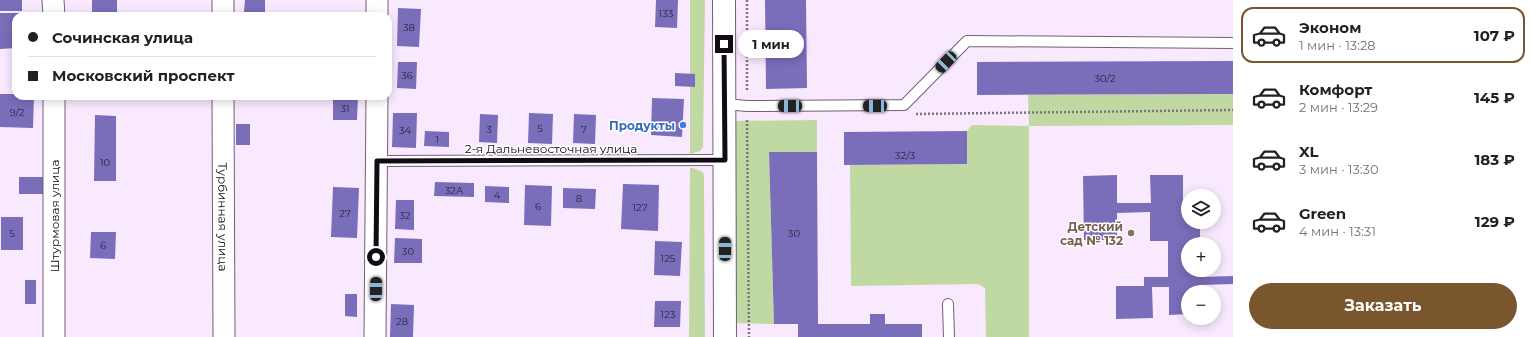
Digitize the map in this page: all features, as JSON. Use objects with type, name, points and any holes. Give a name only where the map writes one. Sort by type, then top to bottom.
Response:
[{"type":"street","points":[[54,0],[54,12]]},
{"type":"street","points":[[223,0],[223,12]]},
{"type":"street","points":[[377,0],[377,12]]},
{"type":"street","points":[[724,0],[725,337]]},
{"type":"street","name":"Штурмовая улица","points":[[54,100],[54,337]]},
{"type":"street","name":"Турбинная улица","points":[[224,100],[224,337]]},
{"type":"street","points":[[376,337],[377,100]]},
{"type":"lane","points":[[725,104],[747,106],[904,105],[967,41],[1233,43]]},
{"type":"lane","name":"2-я Дальневосточная улица","points":[[377,161],[725,160]]},
{"type":"lane","points":[[948,304],[949,337]]},
{"type":"path","points":[[747,0],[749,337]]},
{"type":"path","points":[[909,114],[1233,110]]},
{"type":"green space","points":[[690,0],[705,0],[703,147],[700,151],[690,154]]},
{"type":"green space","points":[[1233,94],[1233,125],[1029,126],[1028,95]]},
{"type":"green space","points":[[817,120],[817,152],[769,152],[774,324],[732,323],[731,121]]},
{"type":"green space","points":[[972,125],[1029,126],[1029,337],[986,337],[985,288],[978,284],[851,286],[850,165],[967,164],[967,131]]},
{"type":"green space","points":[[690,168],[703,172],[704,178],[705,337],[689,337]]},
{"type":"building","points":[[0,0],[22,0],[22,11],[0,11]]},
{"type":"building","points":[[92,0],[117,0],[117,12],[92,12]]},
{"type":"building","points":[[245,0],[265,0],[265,12],[244,12]]},
{"type":"building","points":[[656,0],[678,0],[677,28],[655,27]]},
{"type":"building","points":[[765,0],[806,0],[807,88],[766,89]]},
{"type":"building","points":[[398,8],[421,9],[419,47],[397,46]]},
{"type":"building","points":[[0,13],[12,13],[12,48],[0,49]]},
{"type":"building","points":[[1233,61],[1233,94],[977,95],[977,62]]},
{"type":"building","points":[[398,62],[417,62],[416,89],[397,88]]},
{"type":"building","points":[[675,73],[695,74],[695,87],[675,86]]},
{"type":"building","points":[[0,94],[12,94],[12,100],[34,100],[33,128],[0,127]]},
{"type":"building","points":[[652,98],[684,99],[682,137],[651,135]]},
{"type":"building","points":[[333,100],[358,100],[357,120],[333,120]]},
{"type":"building","points":[[393,113],[417,113],[416,148],[392,147]]},
{"type":"building","points":[[529,113],[553,114],[552,144],[528,143]]},
{"type":"building","points":[[480,114],[498,115],[497,143],[479,142]]},
{"type":"building","points":[[574,114],[596,115],[595,144],[573,143]]},
{"type":"building","points":[[95,115],[116,116],[116,181],[94,181]]},
{"type":"building","points":[[236,124],[250,124],[250,145],[236,145]]},
{"type":"building","points":[[425,131],[449,132],[449,147],[424,146]]},
{"type":"building","points":[[967,131],[967,164],[844,165],[844,132]]},
{"type":"building","points":[[769,152],[817,152],[818,324],[870,324],[870,314],[885,314],[885,324],[922,324],[922,337],[798,337],[798,324],[774,324]]},
{"type":"building","points":[[1117,175],[1117,203],[1151,203],[1150,175],[1183,175],[1183,189],[1181,189],[1181,229],[1200,229],[1200,237],[1181,237],[1181,277],[1233,276],[1233,284],[1181,285],[1181,314],[1169,315],[1169,287],[1152,287],[1153,318],[1116,319],[1116,286],[1144,286],[1144,277],[1168,277],[1168,241],[1150,241],[1150,212],[1117,213],[1117,240],[1084,240],[1083,176]]},
{"type":"building","points":[[19,177],[48,177],[48,194],[19,194]]},
{"type":"building","points":[[435,182],[474,183],[474,197],[434,196]]},
{"type":"building","points":[[623,184],[659,185],[658,231],[621,229]]},
{"type":"building","points":[[525,185],[552,186],[551,226],[524,225]]},
{"type":"building","points":[[485,186],[509,187],[509,203],[485,202]]},
{"type":"building","points":[[333,187],[359,188],[357,238],[331,237]]},
{"type":"building","points":[[563,188],[596,189],[595,209],[563,208]]},
{"type":"building","points":[[396,200],[414,200],[414,230],[395,229]]},
{"type":"building","points":[[1,217],[23,217],[23,250],[1,250]]},
{"type":"building","points":[[91,232],[116,232],[115,259],[90,258]]},
{"type":"building","points":[[395,238],[422,239],[422,263],[394,263]]},
{"type":"building","points":[[655,241],[682,242],[680,276],[654,275]]},
{"type":"building","points":[[25,280],[36,280],[36,304],[25,304]]},
{"type":"building","points":[[345,294],[357,294],[357,317],[345,316]]},
{"type":"building","points":[[655,301],[681,301],[680,327],[654,327]]},
{"type":"building","points":[[391,304],[414,305],[413,337],[390,337]]},
{"type":"place","name":"Продукты","points":[[683,125]]},
{"type":"place","name":"Детский сад № 132","points":[[1131,233]]},
{"type":"route","points":[[376,257],[377,161],[725,160],[724,44]]}]
